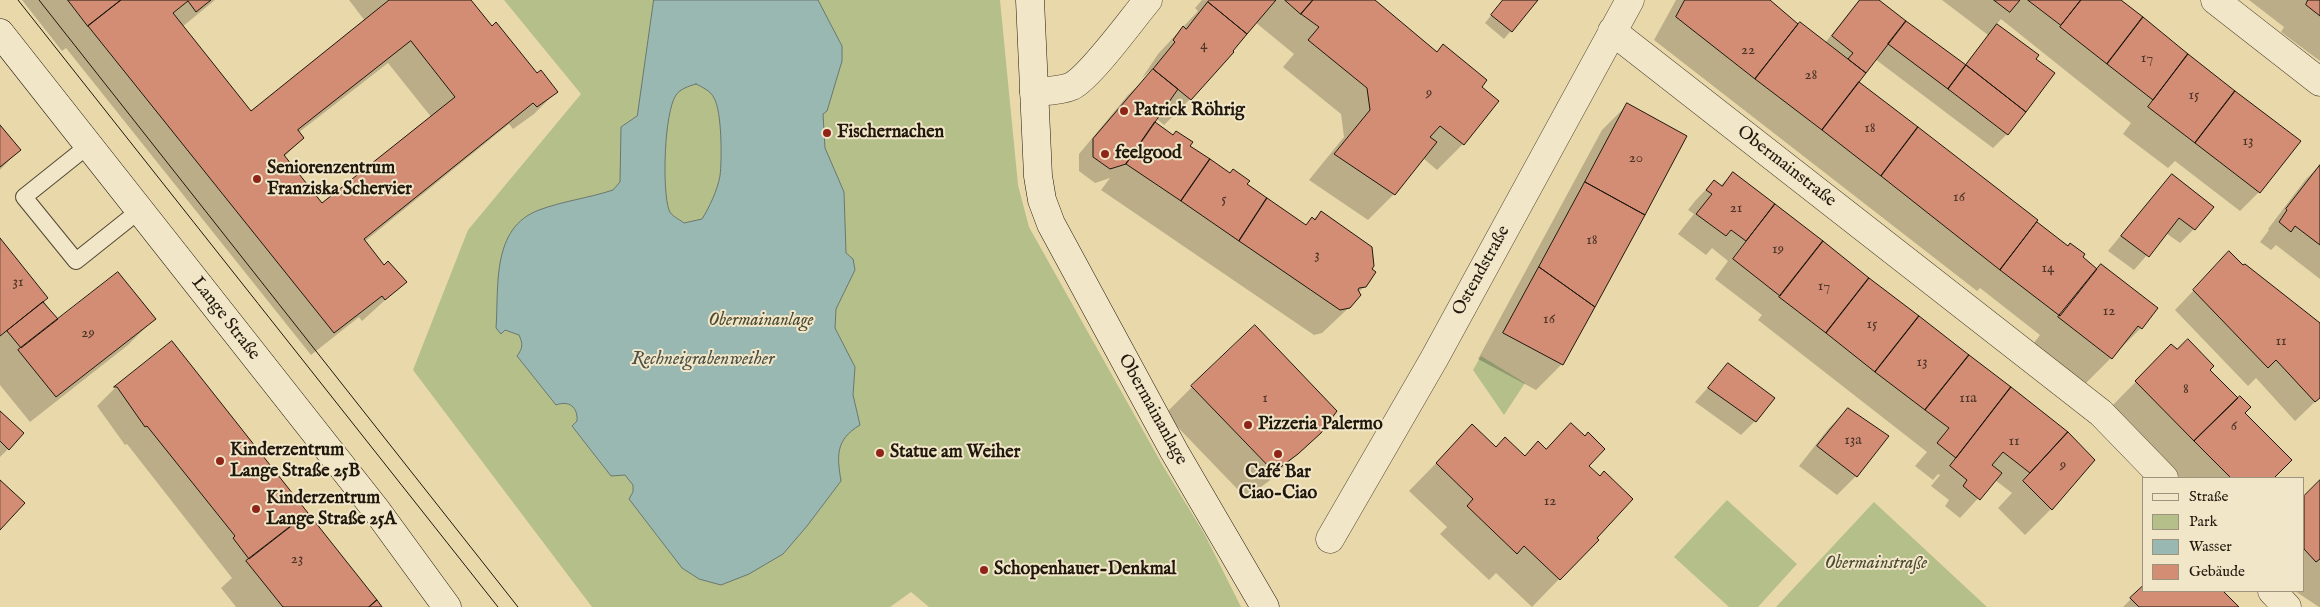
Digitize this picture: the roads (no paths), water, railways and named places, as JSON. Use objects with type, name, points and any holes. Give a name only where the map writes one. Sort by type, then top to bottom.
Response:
[{"type":"street","name":"Obermainanlage","points":[[1030,0],[1038,176],[1042,200],[1051,224],[1174,451],[1264,607]]},
{"type":"street","points":[[1034,92],[1060,89],[1075,84],[1087,73],[1148,0]]},
{"type":"street","name":"Ostendstraße","points":[[1330,539],[1434,359],[1630,0]]},
{"type":"street","points":[[2215,0],[2320,82]]},
{"type":"street","name":"Obermainstraße","points":[[1612,31],[2101,413],[2155,469]]},
{"type":"street","name":"Lange Straße","points":[[0,33],[377,511],[447,607]]},
{"type":"street","points":[[2273,592],[2287,607]]},
{"type":"lane","points":[[89,145],[24,197],[76,262],[140,210]]},
{"type":"water","name":"Rechneigrabenweiher","points":[[654,0],[818,0],[842,46],[842,61],[827,111],[823,114],[825,148],[844,192],[846,253],[853,259],[855,270],[836,309],[835,328],[855,367],[853,395],[860,425],[842,443],[839,456],[841,481],[783,554],[749,574],[721,585],[699,579],[682,568],[629,499],[633,492],[633,485],[625,475],[611,476],[572,426],[577,421],[574,408],[565,403],[556,405],[517,356],[522,346],[519,335],[505,330],[501,334],[496,328],[498,277],[505,244],[512,230],[523,219],[539,210],[613,190],[620,182],[621,127],[637,116]],"holes":[[[696,84],[711,93],[717,104],[721,136],[720,176],[713,198],[702,219],[684,223],[673,216],[669,210],[665,186],[665,152],[669,118],[676,95],[680,91]]]},
{"type":"tram line","points":[[18,0],[498,607]]},
{"type":"tram line","points":[[39,0],[518,607]]},
{"type":"place","name":"Patrick Röhrig","points":[[1124,111]]},
{"type":"place","name":"Fischernachen","points":[[827,133]]},
{"type":"place","name":"feelgood","points":[[1105,154]]},
{"type":"place","name":"Seniorenzentrum Franziska Schervier","points":[[257,179]]},
{"type":"place","name":"Pizzeria Palermo","points":[[1248,425]]},
{"type":"place","name":"Statue am Weiher","points":[[880,453]]},
{"type":"place","name":"Café Bar Ciao-Ciao","points":[[1278,454]]},
{"type":"place","name":"Kinderzentrum Lange Straße 25B","points":[[220,461]]},
{"type":"place","name":"Kinderzentrum Lange Straße 25A","points":[[256,509]]},
{"type":"place","name":"Schopenhauer-Denkmal","points":[[984,570]]}]
